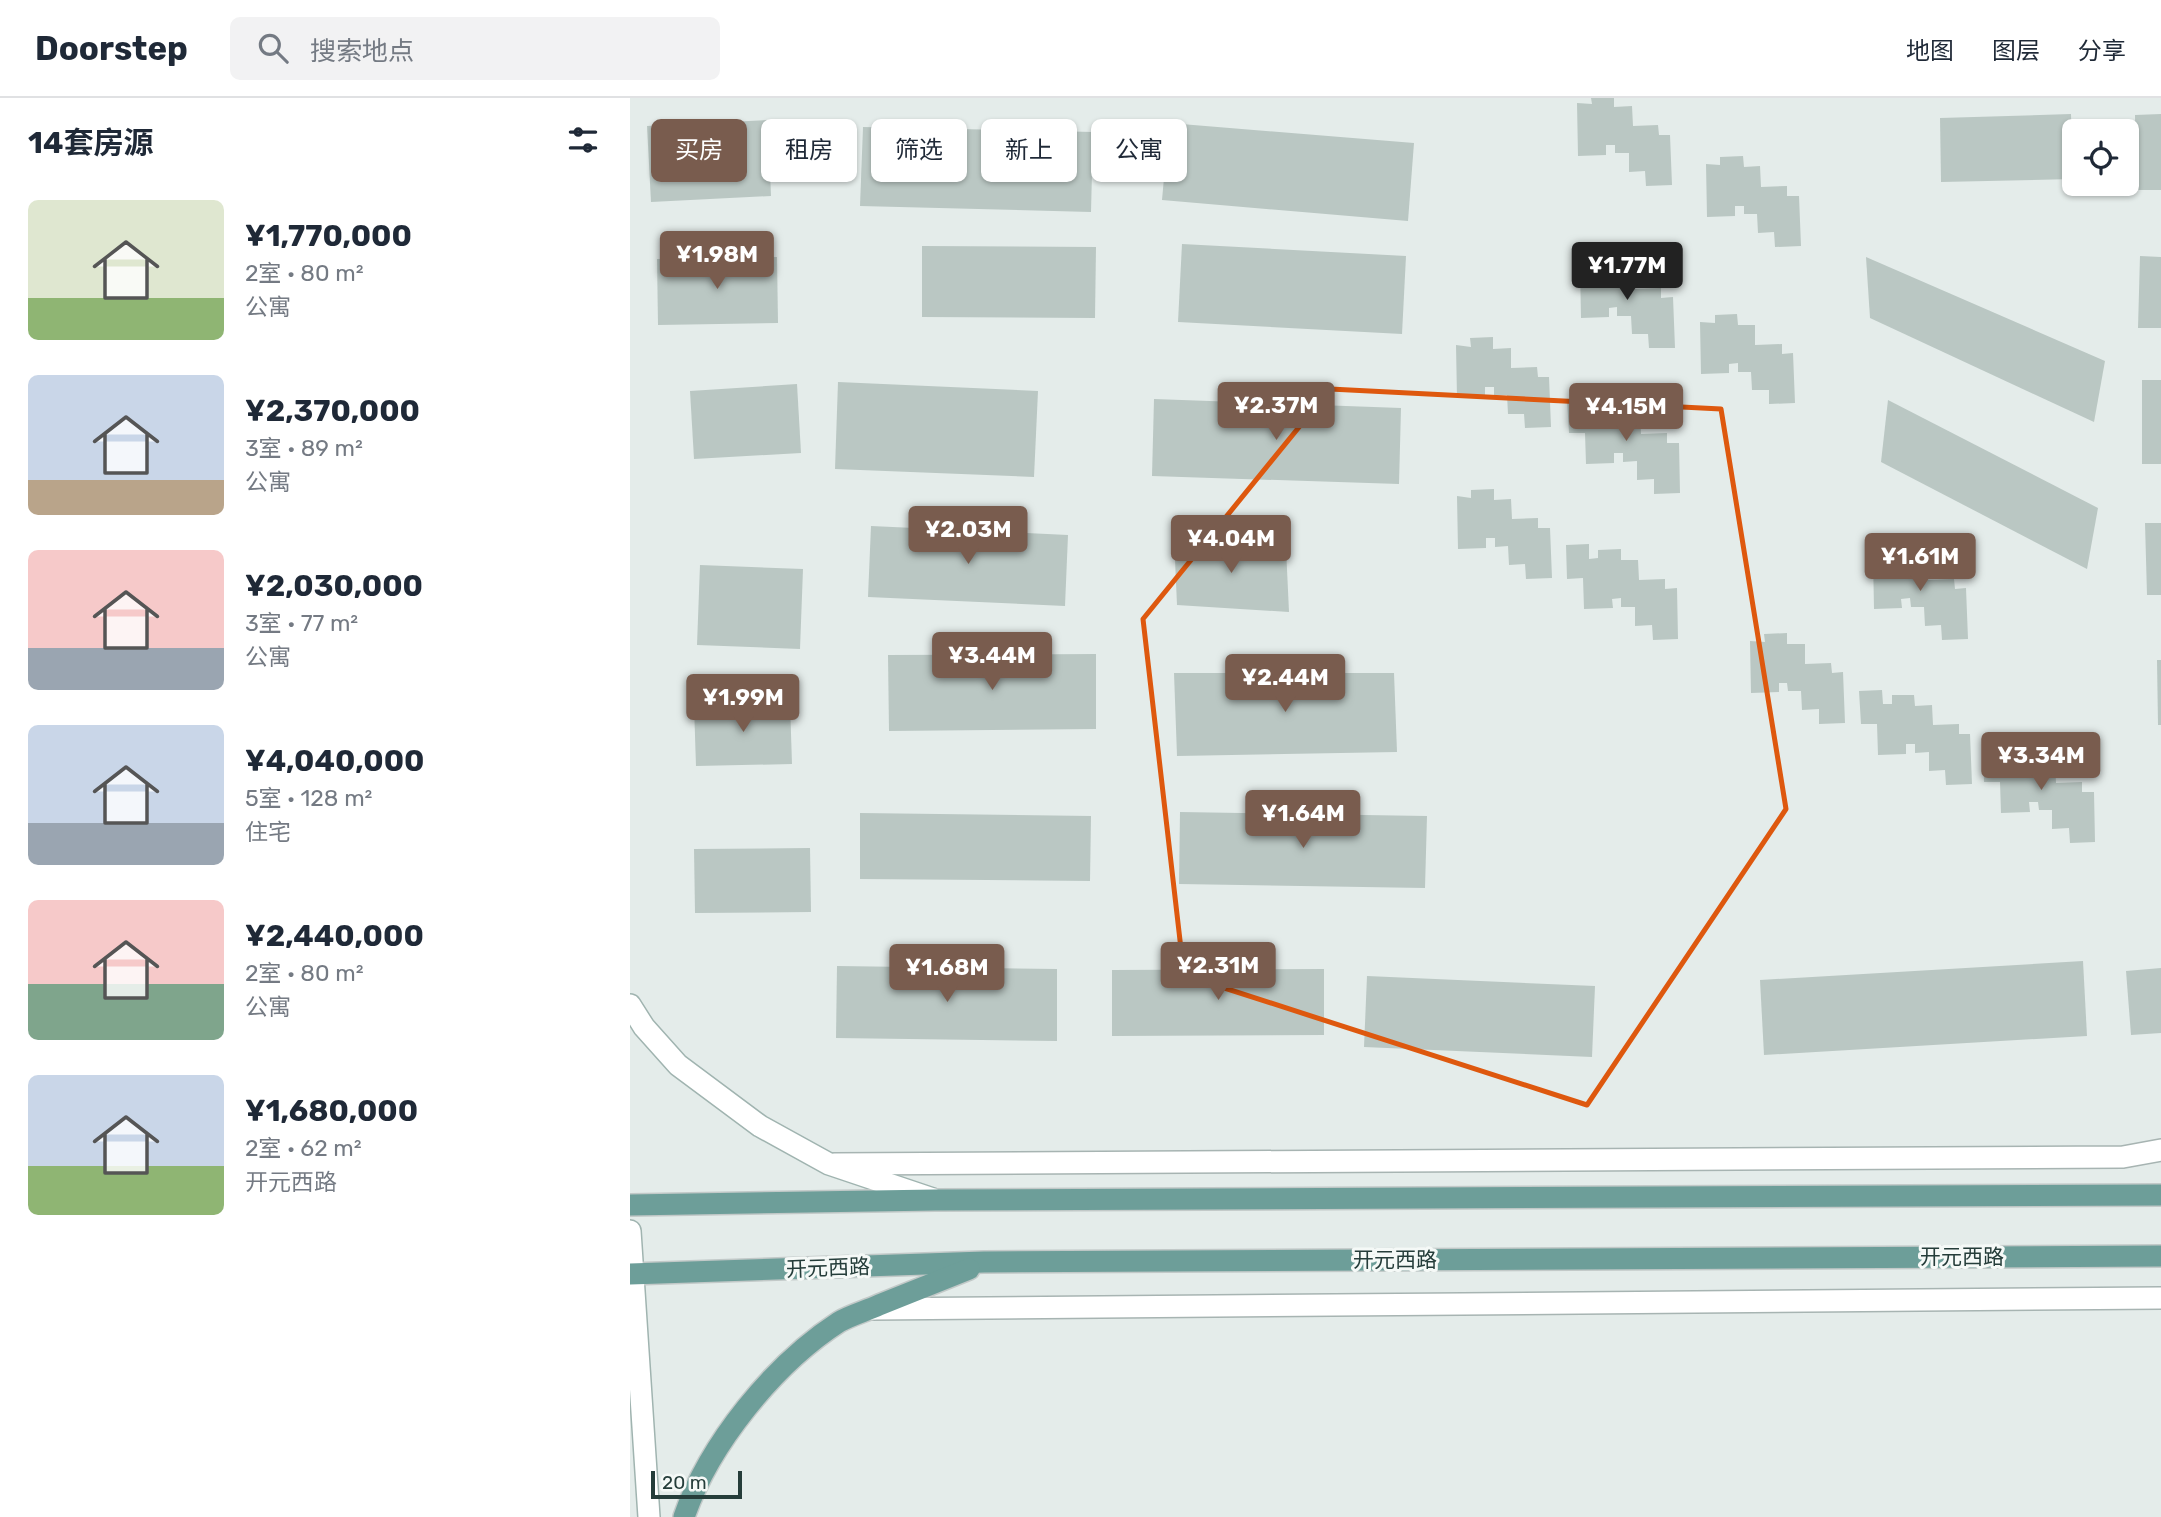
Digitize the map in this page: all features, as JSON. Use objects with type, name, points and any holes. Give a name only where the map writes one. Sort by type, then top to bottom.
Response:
[{"type":"main road","points":[[630,1205],[934,1200],[2161,1195]]},
{"type":"main road","name":"开元西路","points":[[631,1274],[984,1262],[2161,1256]]},
{"type":"main road","points":[[684,1517],[690,1497],[733,1424],[799,1354],[841,1321],[984,1262]]},
{"type":"street","points":[[630,1005],[644,1027],[678,1065],[760,1126],[829,1164],[934,1200]]},
{"type":"street","points":[[829,1164],[2110,1157],[2161,1150]]},
{"type":"street","points":[[630,1231],[649,1517]]},
{"type":"street","points":[[871,1309],[2161,1298]]},
{"type":"highlighted area","points":[[1330,389],[1721,409],[1786,809],[1587,1105],[1184,975],[1143,619]]},
{"type":"building","points":[[1591,98],[1614,98],[1614,107],[1632,106],[1633,126],[1658,125],[1659,135],[1670,135],[1672,185],[1646,186],[1645,171],[1629,172],[1629,153],[1615,153],[1615,145],[1606,145],[1606,155],[1578,156],[1577,103],[1592,104]]},
{"type":"building","points":[[2071,114],[2071,119],[2062,119],[2062,179],[1941,182],[1940,118]]},
{"type":"building","points":[[2161,114],[2161,190],[2139,190],[2139,119],[2135,119],[2135,115]]},
{"type":"building","points":[[761,120],[761,182],[770,182],[771,196],[651,202],[647,126],[651,126],[651,182],[747,182],[747,121]]},
{"type":"building","points":[[1187,124],[1414,143],[1408,221],[1162,200],[1164,182],[1187,182]]},
{"type":"building","points":[[863,127],[871,127],[871,182],[967,182],[967,129],[981,130],[981,182],[1077,182],[1077,132],[1091,132],[1091,212],[860,206]]},
{"type":"building","points":[[1743,156],[1744,167],[1760,166],[1761,187],[1787,186],[1787,196],[1799,196],[1801,246],[1775,247],[1774,232],[1758,233],[1757,214],[1744,214],[1744,206],[1735,206],[1735,216],[1707,217],[1706,164],[1720,165],[1720,157]]},
{"type":"building","points":[[1182,244],[1406,256],[1402,334],[1178,322]]},
{"type":"building","points":[[922,246],[1096,247],[1095,318],[922,317]]},
{"type":"building","points":[[2140,256],[2161,257],[2161,328],[2138,328]]},
{"type":"building","points":[[777,257],[778,323],[658,325],[657,259]]},
{"type":"building","points":[[1866,257],[2105,361],[2094,422],[1870,318]]},
{"type":"building","points":[[1617,258],[1617,269],[1634,269],[1635,289],[1661,288],[1661,298],[1673,297],[1675,348],[1649,348],[1648,334],[1632,334],[1631,316],[1617,316],[1617,307],[1609,308],[1609,317],[1581,318],[1580,266],[1594,267],[1594,259]]},
{"type":"building","points":[[1737,314],[1738,325],[1755,325],[1755,345],[1782,344],[1782,354],[1793,353],[1795,403],[1769,404],[1769,390],[1752,390],[1751,372],[1738,372],[1738,363],[1729,364],[1729,373],[1701,374],[1700,322],[1715,323],[1715,315]]},
{"type":"building","points":[[1493,337],[1493,349],[1511,348],[1511,368],[1537,367],[1538,377],[1549,377],[1551,427],[1525,428],[1524,414],[1508,414],[1507,395],[1494,396],[1494,387],[1485,387],[1485,397],[1457,398],[1456,345],[1471,347],[1470,338]]},
{"type":"building","points":[[2142,380],[2161,380],[2161,464],[2142,464]]},
{"type":"building","points":[[838,382],[1038,391],[1034,477],[835,469]]},
{"type":"building","points":[[797,384],[801,453],[694,459],[690,391]]},
{"type":"building","points":[[1590,398],[1591,413],[1600,413],[1600,404],[1622,403],[1623,415],[1640,414],[1641,434],[1667,433],[1667,443],[1679,443],[1680,493],[1654,494],[1654,479],[1637,480],[1637,461],[1623,462],[1623,453],[1614,453],[1614,463],[1586,464],[1585,433],[1569,433],[1567,399]]},
{"type":"building","points":[[1154,399],[1401,408],[1399,484],[1152,476]]},
{"type":"building","points":[[1888,400],[2098,508],[2087,569],[1881,462]]},
{"type":"building","points":[[1494,489],[1494,500],[1511,499],[1512,519],[1538,518],[1538,528],[1550,528],[1552,578],[1526,579],[1525,564],[1509,565],[1508,546],[1495,547],[1495,538],[1486,538],[1486,548],[1458,549],[1457,496],[1471,498],[1471,490]]},
{"type":"building","points":[[2145,523],[2161,523],[2161,595],[2147,595]]},
{"type":"building","points":[[871,526],[1068,535],[1065,606],[868,597]]},
{"type":"building","points":[[1174,537],[1286,548],[1289,612],[1177,605]]},
{"type":"building","points":[[1589,544],[1589,559],[1598,558],[1598,550],[1621,549],[1621,560],[1638,560],[1639,580],[1665,579],[1665,589],[1677,588],[1678,639],[1653,640],[1652,625],[1635,626],[1635,607],[1621,607],[1621,598],[1612,599],[1613,608],[1584,609],[1583,578],[1567,579],[1566,545]]},
{"type":"building","points":[[1910,549],[1910,560],[1928,560],[1928,580],[1954,579],[1955,589],[1966,588],[1968,639],[1942,640],[1941,625],[1925,626],[1924,607],[1911,607],[1910,598],[1901,599],[1902,608],[1874,609],[1873,557],[1888,558],[1887,550]]},
{"type":"building","points":[[700,565],[803,569],[800,649],[697,645]]},
{"type":"building","points":[[1787,633],[1787,644],[1805,644],[1805,664],[1831,663],[1832,673],[1843,672],[1845,723],[1819,724],[1819,709],[1802,710],[1801,691],[1788,691],[1787,683],[1779,683],[1779,692],[1751,693],[1750,641],[1765,642],[1764,634]]},
{"type":"building","points":[[1096,654],[1096,729],[889,731],[888,655]]},
{"type":"building","points":[[2157,660],[2161,660],[2161,725],[2158,725]]},
{"type":"building","points":[[1174,673],[1394,673],[1397,752],[1177,756]]},
{"type":"building","points":[[1882,690],[1883,704],[1892,704],[1892,695],[1914,695],[1915,706],[1932,705],[1933,725],[1959,724],[1959,734],[1970,734],[1972,784],[1946,785],[1945,770],[1929,771],[1929,752],[1915,753],[1915,744],[1906,744],[1906,754],[1878,755],[1877,724],[1861,724],[1859,691]]},
{"type":"building","points":[[790,703],[792,764],[696,766],[694,705]]},
{"type":"building","points":[[2006,748],[2006,762],[2015,761],[2015,753],[2038,752],[2038,764],[2055,763],[2056,783],[2082,782],[2082,792],[2094,792],[2095,842],[2070,843],[2069,828],[2052,829],[2052,810],[2039,810],[2038,802],[2029,802],[2030,812],[2001,813],[2000,782],[1984,782],[1983,749]]},
{"type":"building","points":[[1180,812],[1427,816],[1425,888],[1179,884]]},
{"type":"building","points":[[860,813],[1091,816],[1090,881],[860,879]]},
{"type":"building","points":[[810,848],[811,912],[695,913],[694,849]]},
{"type":"building","points":[[2083,961],[2087,1036],[1764,1055],[1760,980]]},
{"type":"building","points":[[837,966],[1057,969],[1057,1041],[836,1038]]},
{"type":"building","points":[[2161,968],[2161,1033],[2131,1035],[2126,971]]},
{"type":"building","points":[[1324,969],[1324,1035],[1112,1036],[1112,970]]},
{"type":"building","points":[[1367,976],[1595,986],[1592,1057],[1364,1047]]}]
